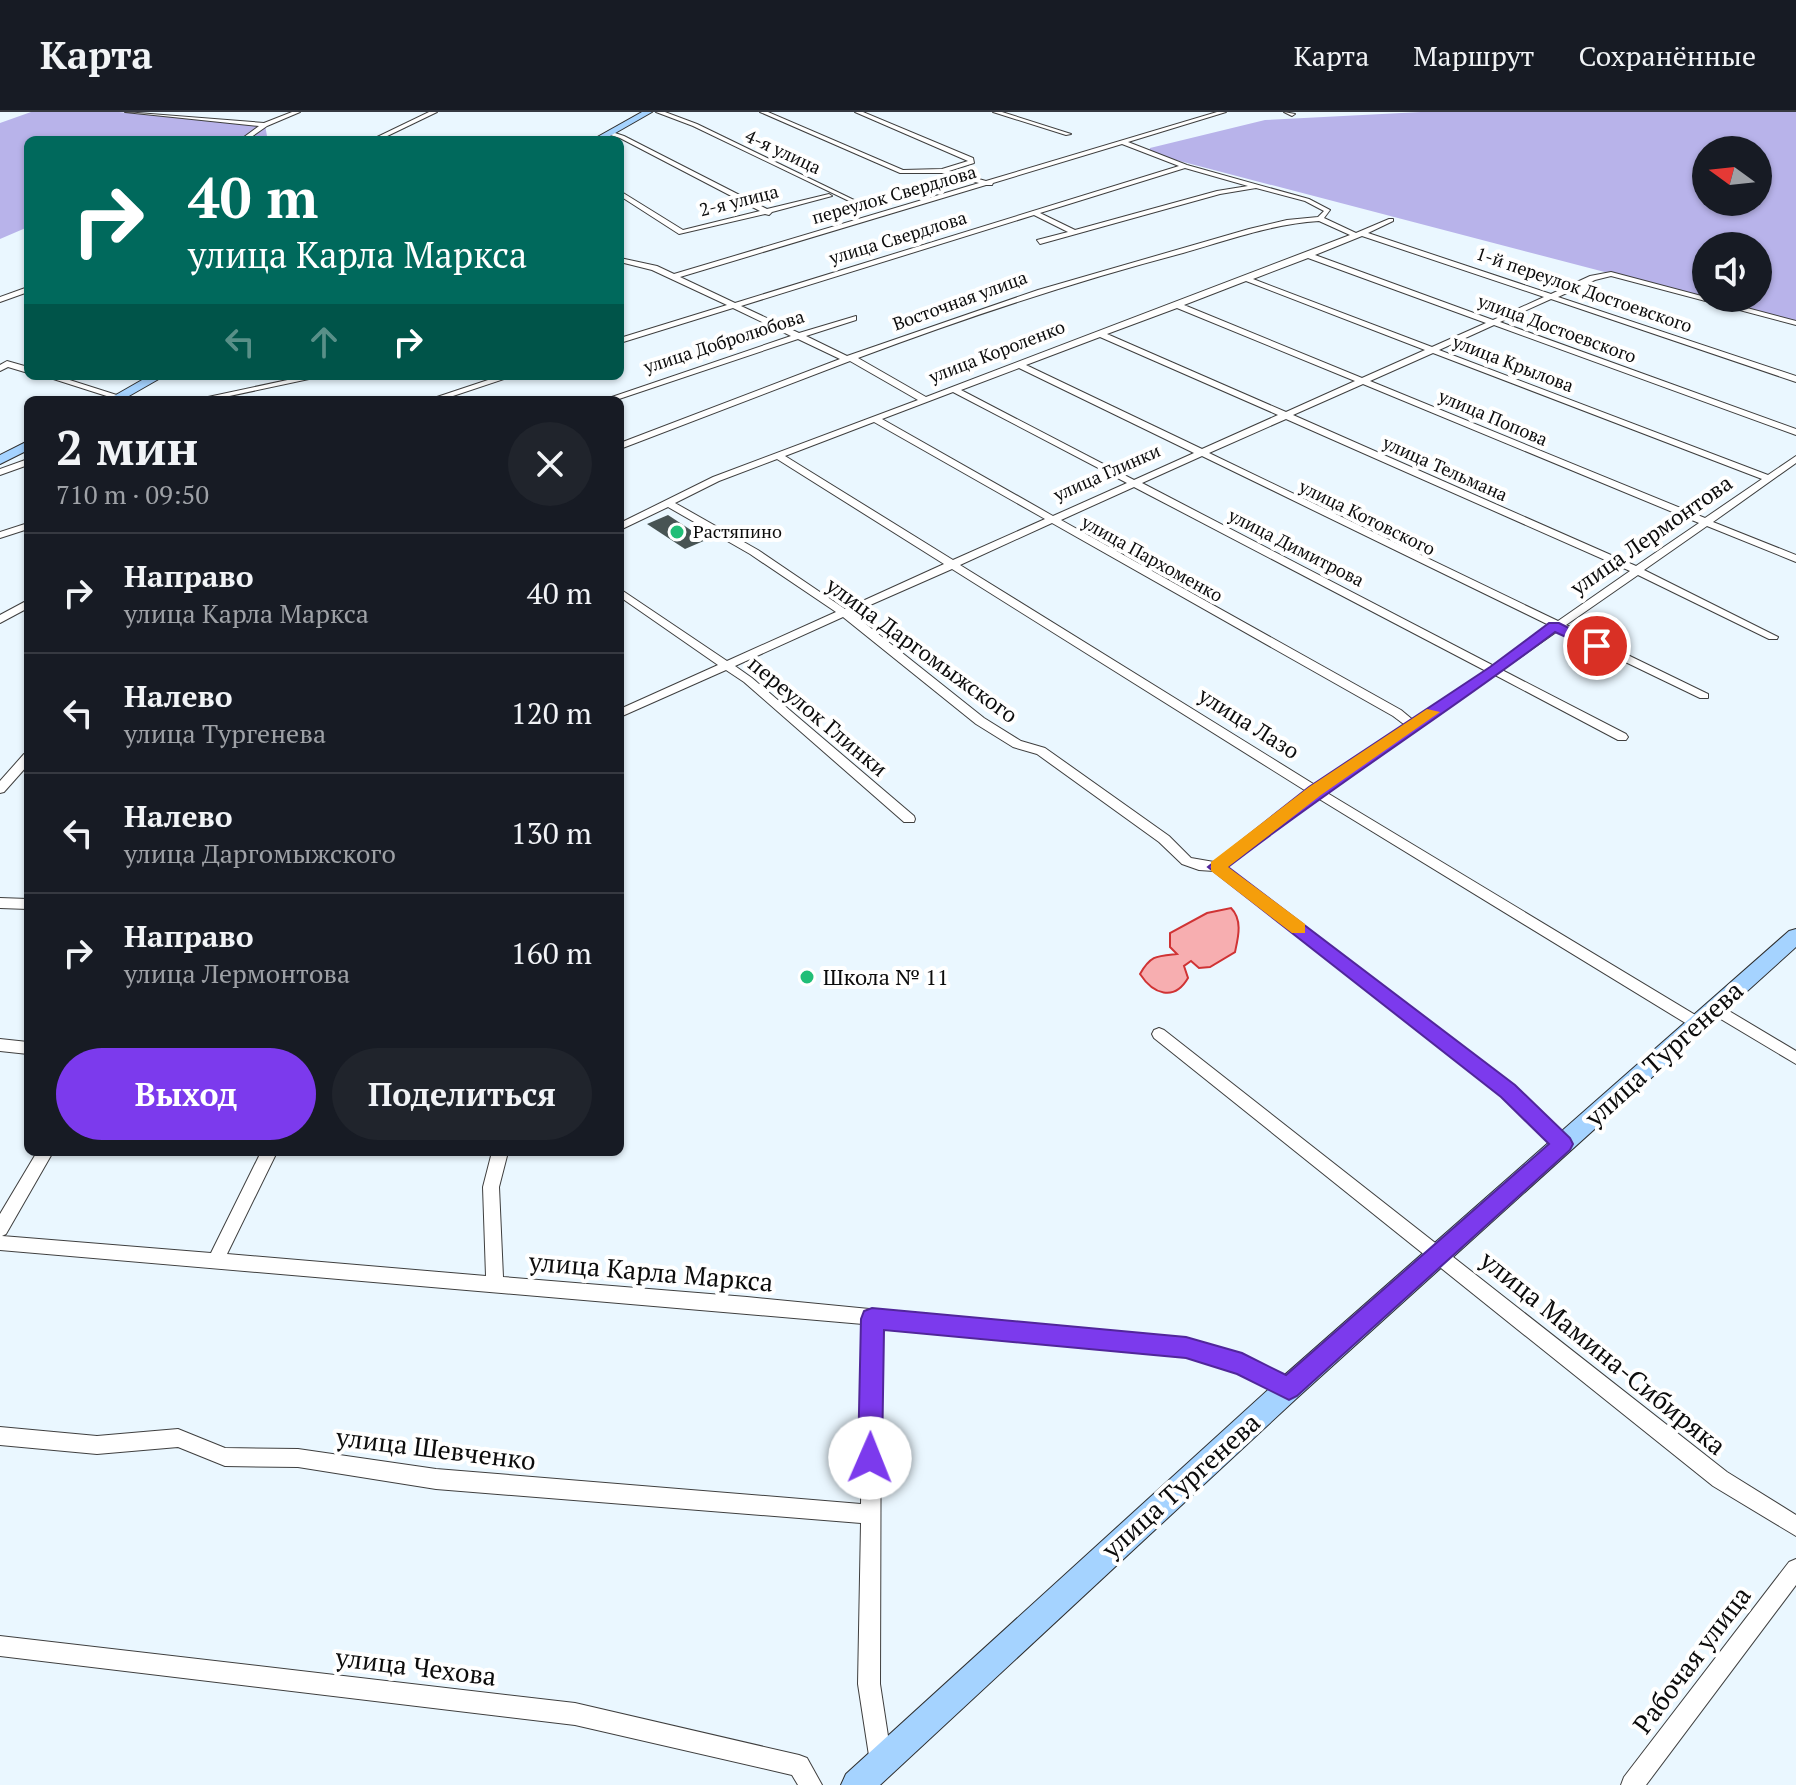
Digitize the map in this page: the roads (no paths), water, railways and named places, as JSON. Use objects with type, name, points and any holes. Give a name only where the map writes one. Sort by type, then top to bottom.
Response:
[{"type":"street","points":[[128,112],[265,125]]},
{"type":"street","points":[[209,119],[228,112]]},
{"type":"street","points":[[249,136],[265,125],[297,112]]},
{"type":"street","points":[[383,136],[434,112]]},
{"type":"street","points":[[603,136],[648,112]]},
{"type":"street","name":"4-я улица","points":[[659,112],[695,125],[851,200]]},
{"type":"street","points":[[763,112],[902,172],[942,171],[990,184]]},
{"type":"street","points":[[858,112],[972,160],[942,171]]},
{"type":"street","points":[[996,112],[1068,134]]},
{"type":"street","name":"переулок Свердлова","points":[[673,277],[1223,112]]},
{"type":"street","points":[[609,133],[619,136]]},
{"type":"street","points":[[624,138],[776,217]]},
{"type":"street","name":"1-й переулок Достоевского","points":[[1123,143],[1185,166],[1327,209],[1327,214],[1320,219]]},
{"type":"street","name":"улица Свердлова","points":[[624,340],[1185,166]]},
{"type":"street","points":[[1040,242],[1219,192],[1257,186]]},
{"type":"street","name":"2-я улица","points":[[624,196],[682,232],[829,196]]},
{"type":"street","points":[[1035,213],[1073,232]]},
{"type":"street","name":"1-й переулок Достоевского","points":[[1320,219],[1796,379]]},
{"type":"street","name":"Восточная улица","points":[[624,444],[849,358],[1105,271],[1240,235],[1320,219]]},
{"type":"street","name":"улица Короленко","points":[[624,525],[671,505],[716,479],[1247,279],[1391,220]]},
{"type":"street","name":"улица Достоевского","points":[[1307,255],[1796,432]]},
{"type":"street","points":[[624,261],[654,268],[732,307],[849,358],[927,401]]},
{"type":"street","name":"улица Глинки","points":[[624,711],[1493,323],[1548,295],[1611,274],[1796,323]]},
{"type":"street","name":"улица Крылова","points":[[1247,279],[1768,478]]},
{"type":"street","points":[[0,300],[24,291]]},
{"type":"street","name":"улица Попова","points":[[1177,305],[1796,559]]},
{"type":"street","name":"улица Добролюбова","points":[[619,396],[853,318]]},
{"type":"street","name":"улица Тельмана","points":[[1101,334],[1636,570],[1773,637]]},
{"type":"street","name":"улица Котовского","points":[[1018,364],[1198,454],[1704,696]]},
{"type":"street","points":[[4,366],[24,369]]},
{"type":"street","points":[[60,380],[110,396]]},
{"type":"street","points":[[120,396],[150,380]]},
{"type":"street","points":[[218,396],[299,380]]},
{"type":"street","points":[[445,396],[496,380]]},
{"type":"street","name":"улица Димитрова","points":[[955,390],[1622,737]]},
{"type":"street","name":"улица Пархоменко","points":[[876,420],[1397,713],[1412,725]]},
{"type":"street","points":[[0,460],[24,447]]},
{"type":"street","name":"улица Лазо","points":[[780,457],[1315,791],[1706,1016],[1796,1058]]},
{"type":"street","name":"улица Лермонтова","points":[[1217,867],[1315,791],[1495,670],[1796,459]]},
{"type":"street","points":[[0,472],[24,463]]},
{"type":"street","name":"улица Даргомыжского","points":[[671,505],[754,552],[841,614],[860,624],[980,721],[1017,744],[1041,751],[1053,759],[1164,839],[1179,857],[1195,867],[1217,867],[1508,1091],[1562,1144]]},
{"type":"street","points":[[0,535],[24,527]]},
{"type":"street","name":"переулок Глинки","points":[[624,595],[728,666],[909,819]]},
{"type":"street","points":[[0,620],[24,605]]},
{"type":"street","points":[[0,789],[24,762]]},
{"type":"street","points":[[0,903],[24,904]]},
{"type":"street","name":"улица Тургенева","points":[[857,1785],[1289,1388],[1796,936]]},
{"type":"street","name":"улица Мамина-Сибиряка","points":[[1159,1034],[1720,1479],[1796,1526]]},
{"type":"street","points":[[0,1045],[24,1048]]},
{"type":"street","points":[[0,1229],[43,1156]]},
{"type":"street","points":[[215,1262],[267,1156]]},
{"type":"street","points":[[495,1286],[491,1187],[499,1156]]},
{"type":"street","name":"улица Карла Маркса","points":[[0,1243],[1186,1348],[1242,1364],[1289,1388]]},
{"type":"street","points":[[872,1319],[869,1684],[881,1762]]},
{"type":"street","name":"улица Шевченко","points":[[0,1436],[97,1445],[178,1438],[225,1457],[298,1458],[436,1479],[869,1514]]},
{"type":"street","name":"Рабочая улица","points":[[1632,1785],[1796,1569]]},
{"type":"street","name":"улица Чехова","points":[[0,1646],[575,1714],[799,1766],[811,1785]]},
{"type":"place","name":"Растяпино","points":[[677,532]]},
{"type":"place","name":"Школа № 11","points":[[807,977]]}]
